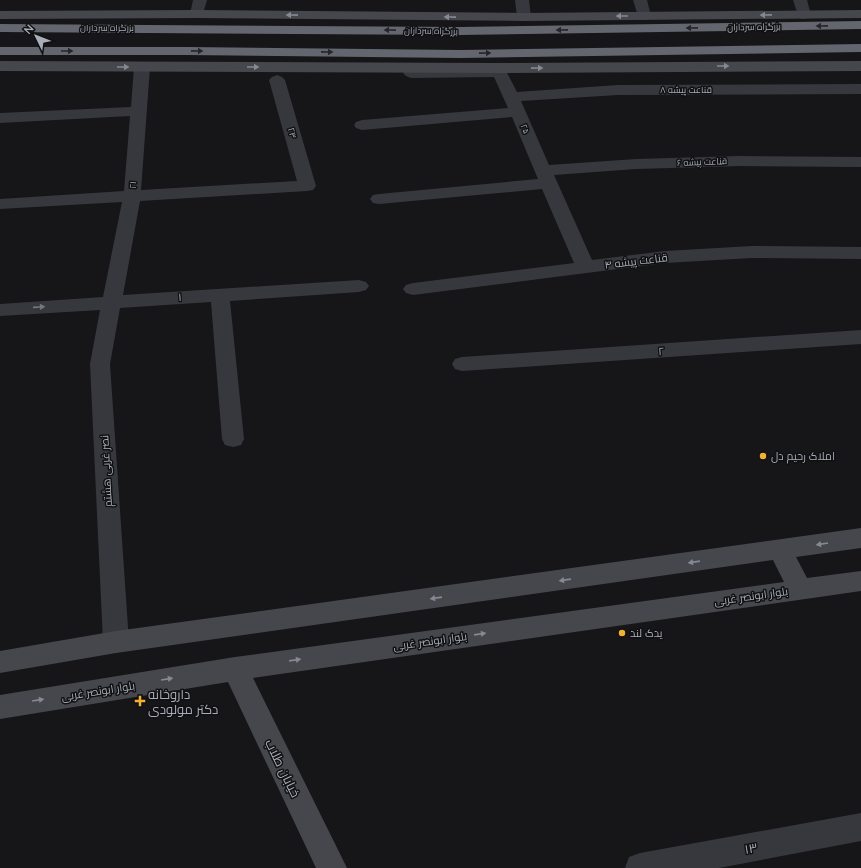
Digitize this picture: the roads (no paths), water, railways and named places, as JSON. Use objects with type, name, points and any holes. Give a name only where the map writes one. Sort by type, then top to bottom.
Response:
[{"type":"highway","points":[[132,14],[155,29],[195,14]]},
{"type":"highway","name":"بزرگراه سرداران","points":[[0,28],[460,31],[861,25]]},
{"type":"highway","points":[[460,31],[460,54]]},
{"type":"highway","points":[[0,52],[187,51],[460,54],[644,50],[861,48]]},
{"type":"highway","points":[[644,50],[650,66]]},
{"type":"main road","points":[[0,15],[195,14],[524,17],[861,14]]},
{"type":"main road","points":[[0,66],[497,68],[861,66]]},
{"type":"main road","points":[[0,662],[116,642],[861,538]]},
{"type":"main road","points":[[780,550],[800,589]]},
{"type":"main road","name":"بلوار ابونصر غربی","points":[[0,707],[234,669],[861,581]]},
{"type":"main road","name":"خیابان طلاب","points":[[234,669],[332,868]]},
{"type":"street","points":[[195,14],[200,0]]},
{"type":"street","points":[[522,0],[524,17]]},
{"type":"street","points":[[640,0],[644,16]]},
{"type":"street","points":[[800,0],[804,15]]},
{"type":"street","name":"۲۱","points":[[113,302],[132,196],[142,67]]},
{"type":"street","name":"۲۵","points":[[411,74],[500,72],[585,267]]},
{"type":"street","name":"۲۳","points":[[132,196],[307,186],[277,80]]},
{"type":"street","name":"قناعت پیشه ۸","points":[[362,125],[618,90],[861,89]]},
{"type":"street","points":[[0,118],[139,111]]},
{"type":"street","name":"قناعت پیشه ۶","points":[[379,199],[636,164],[740,161],[861,162]]},
{"type":"street","points":[[0,204],[132,196]]},
{"type":"street","name":"قناعت پیشه ۴","points":[[413,289],[665,257],[752,252],[861,254]]},
{"type":"street","name":"۱","points":[[0,310],[359,286]]},
{"type":"street","points":[[220,295],[233,439]]},
{"type":"street","name":"نصر غربی هشتم","points":[[113,302],[100,364],[116,642]]},
{"type":"street","name":"۲","points":[[462,364],[861,337]]},
{"type":"street","name":"۱۳","points":[[640,868],[861,827]]},
{"type":"place","name":"املاک رحیم دل","points":[[763,456]]},
{"type":"place","name":"یدک لند","points":[[622,633]]},
{"type":"place","name":"داروخانه دکتر مولودی","points":[[140,701]]}]
